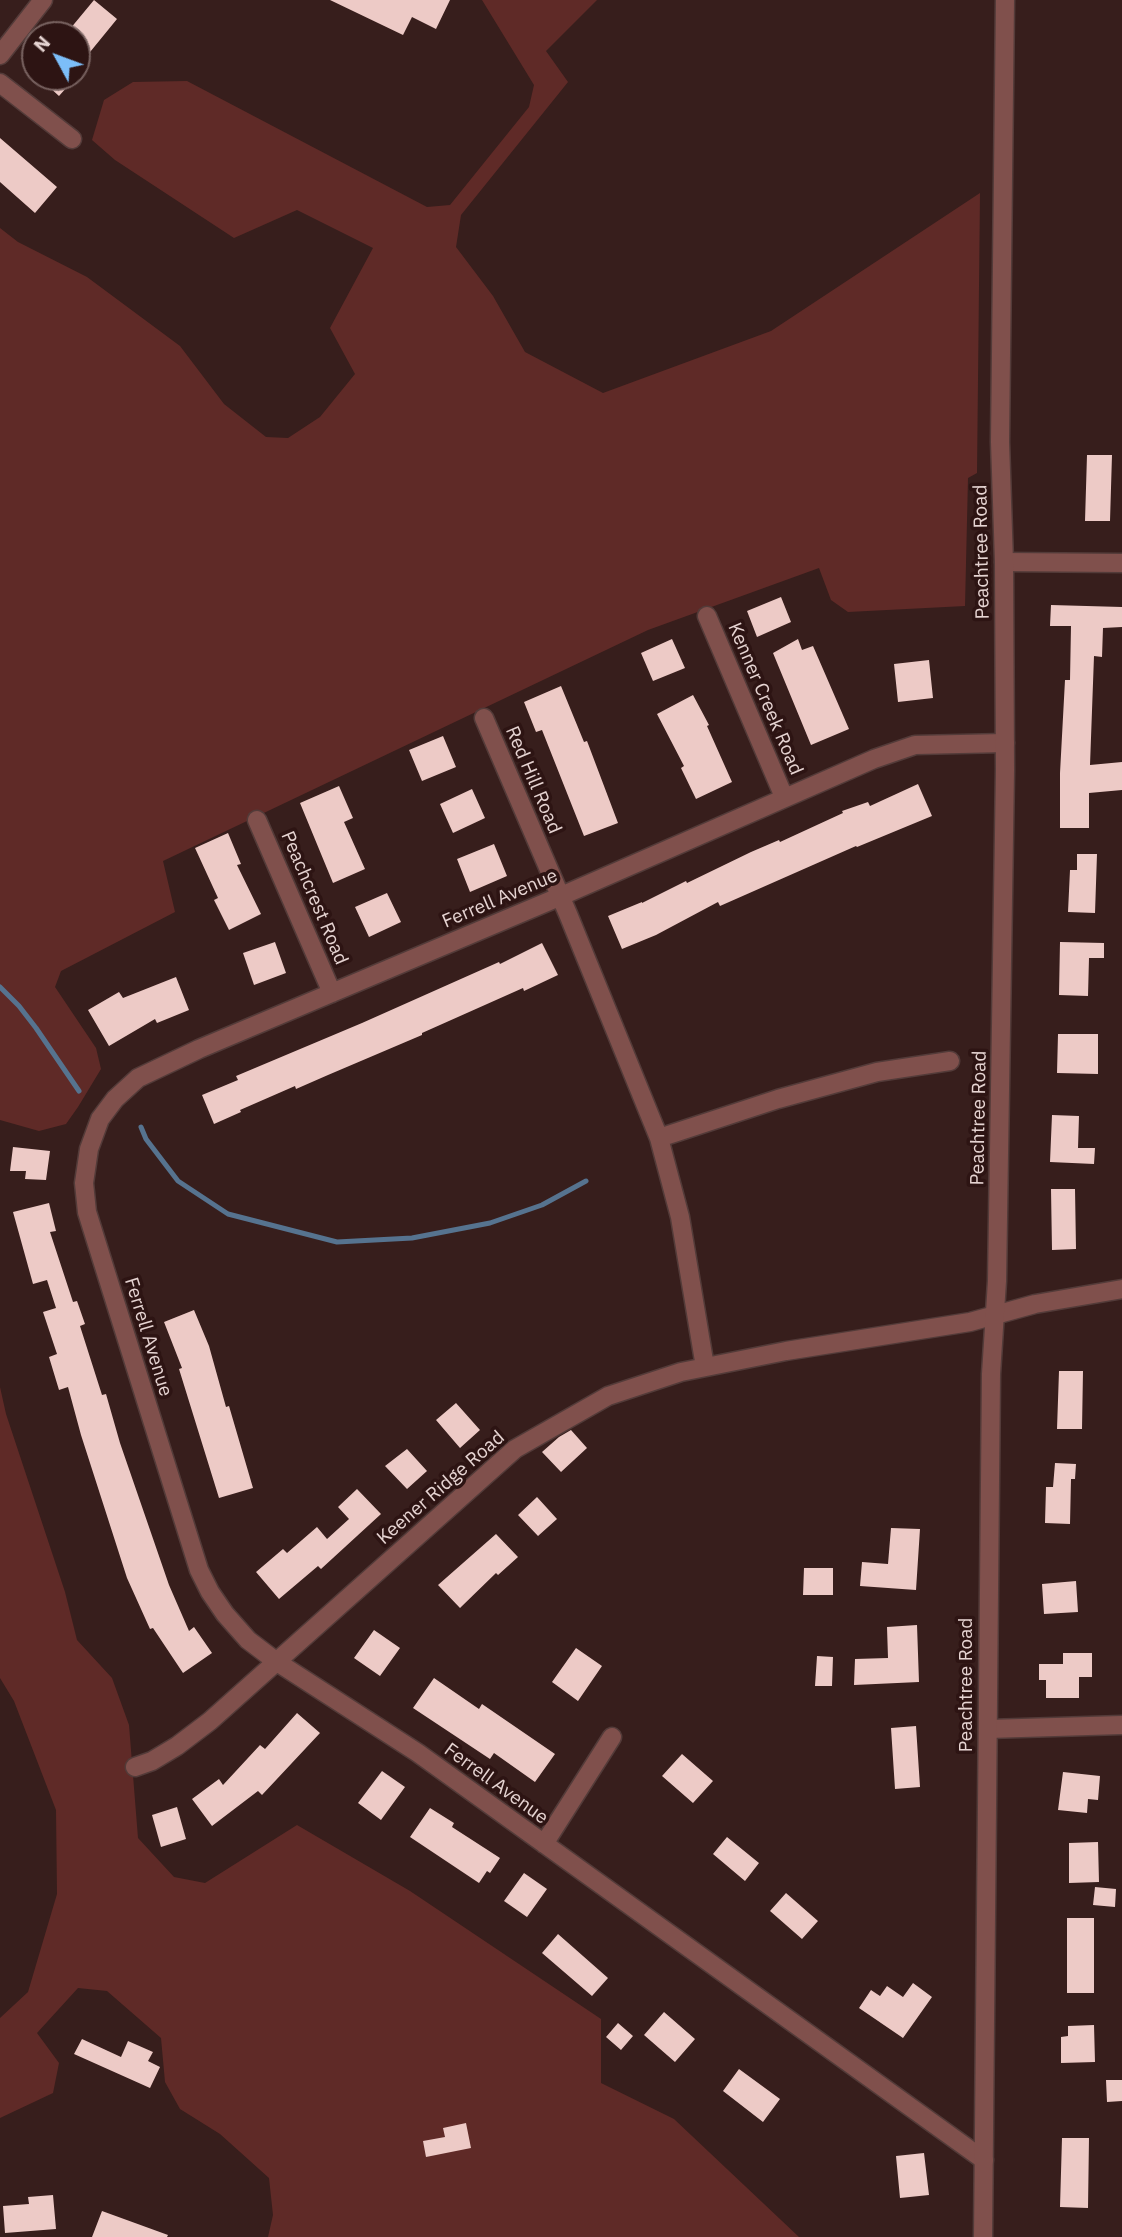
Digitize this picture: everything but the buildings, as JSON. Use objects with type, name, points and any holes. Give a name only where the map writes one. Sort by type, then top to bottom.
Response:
[{"type":"street","points":[[0,55],[43,0]]},
{"type":"street","name":"Peachtree Road","points":[[983,2237],[991,1374],[996,1316],[1004,743],[1004,562],[1000,403],[1005,0]]},
{"type":"street","points":[[0,83],[72,139]]},
{"type":"street","points":[[1004,562],[1122,563]]},
{"type":"street","name":"Kenner Creek Road","points":[[707,616],[784,797]]},
{"type":"street","name":"Red Hill Road","points":[[484,718],[659,1138],[680,1217],[705,1367]]},
{"type":"street","name":"Ferrell Avenue","points":[[984,2160],[418,1753],[277,1662],[248,1640],[225,1614],[199,1570],[87,1212],[84,1183],[89,1149],[100,1119],[115,1099],[138,1078],[199,1049],[559,897],[874,759],[915,745],[1004,743]]},
{"type":"street","name":"Peachcrest Road","points":[[257,820],[332,993]]},
{"type":"street","points":[[659,1138],[778,1099],[877,1072],[950,1061]]},
{"type":"street","name":"Keener Ridge Road","points":[[135,1767],[177,1746],[211,1721],[515,1449],[608,1396],[705,1367],[996,1316],[1035,1304],[1122,1289]]},
{"type":"street","points":[[988,1730],[1122,1725]]},
{"type":"street","points":[[544,1844],[612,1737]]},
{"type":"shaded area","points":[[482,0],[597,0],[546,51],[568,82],[461,215],[456,247],[493,296],[525,352],[603,393],[771,331],[980,193],[977,473],[968,478],[965,606],[848,612],[831,600],[819,568],[648,630],[163,861],[175,912],[61,971],[55,987],[96,1048],[101,1069],[78,1107],[66,1124],[39,1131],[0,1120],[0,228],[18,242],[87,277],[180,346],[224,404],[266,437],[288,438],[320,417],[355,374],[330,328],[373,248],[297,210],[234,238],[115,160],[92,140],[104,100],[133,82],[187,81],[427,207],[450,205],[529,107],[534,85]]},
{"type":"shaded area","points":[[0,1387],[6,1414],[65,1592],[77,1640],[112,1678],[129,1725],[138,1838],[174,1877],[205,1883],[297,1825],[410,1891],[601,2019],[601,2083],[674,2119],[799,2237],[268,2237],[273,2215],[269,2178],[220,2134],[180,2109],[165,2082],[161,2038],[107,1991],[78,1988],[37,2033],[59,2063],[53,2093],[0,2118],[0,2018],[28,1992],[57,1894],[56,1810],[14,1701],[0,1678]]},
{"type":"waterway","points":[[0,987],[36,1028],[79,1091]]},
{"type":"waterway","points":[[141,1127],[146,1139],[178,1181],[228,1214],[337,1242],[412,1238],[490,1223],[542,1205],[586,1181]]}]
